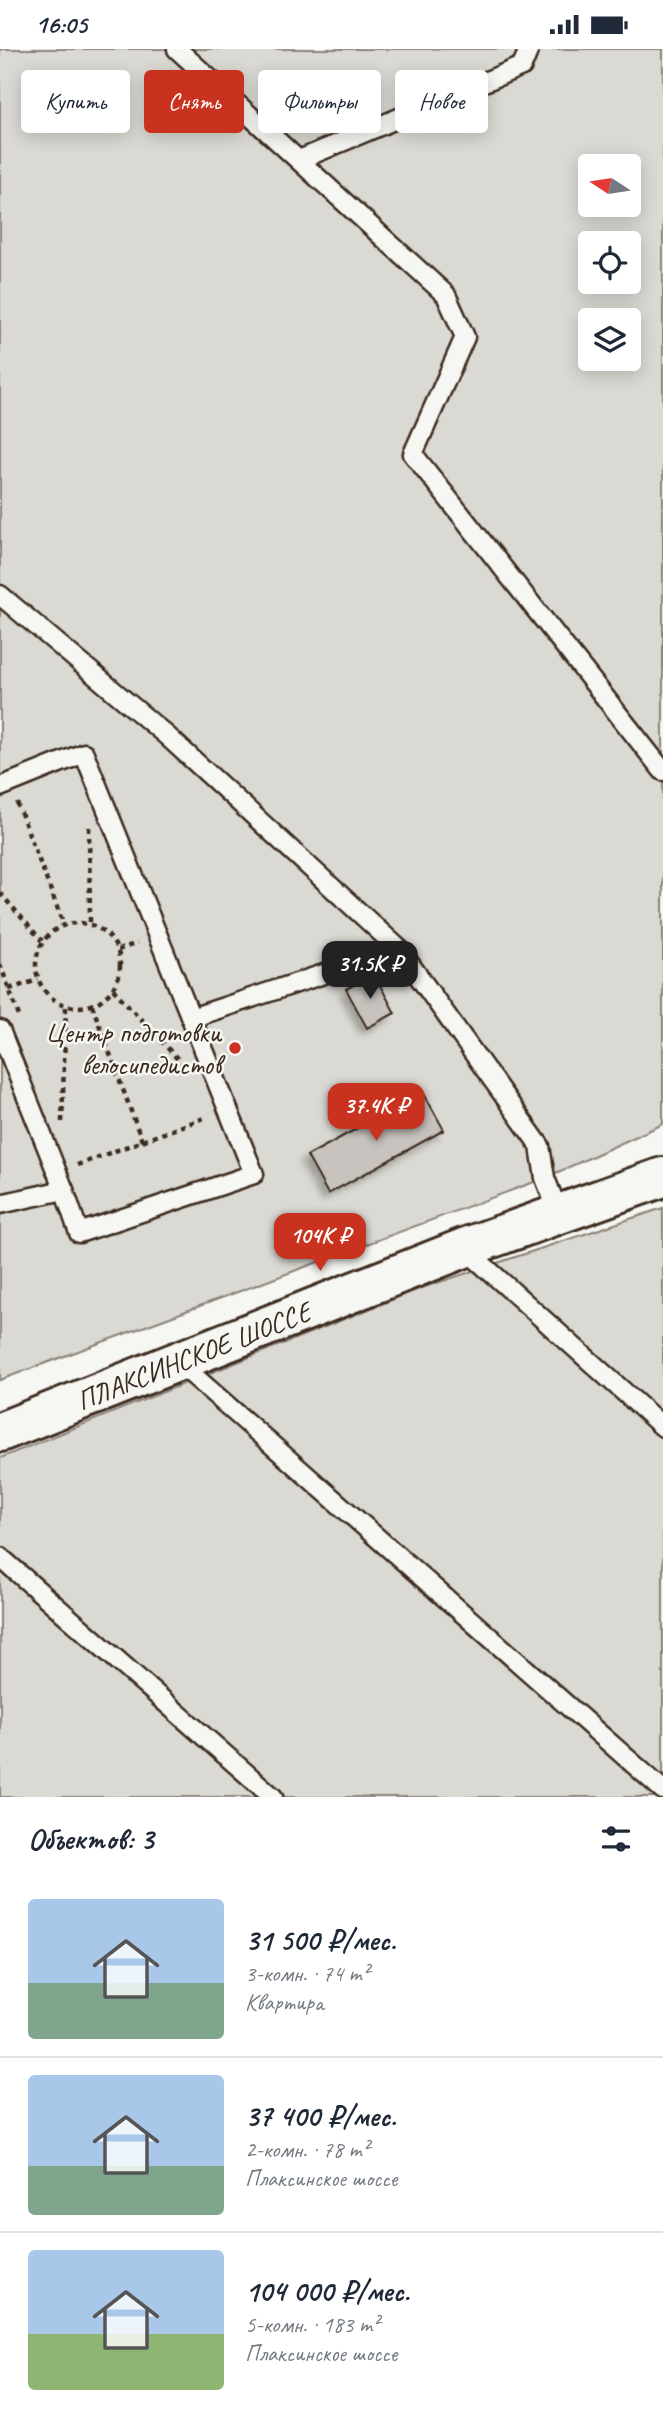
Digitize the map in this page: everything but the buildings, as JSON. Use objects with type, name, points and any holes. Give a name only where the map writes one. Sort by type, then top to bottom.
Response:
[{"type":"main road","name":"ПЛАКСИНСКОЕ ШОССЕ","points":[[0,1432],[464,1248],[663,1177]]},
{"type":"lane","points":[[177,49],[446,295],[465,337],[413,454],[663,771]]},
{"type":"lane","points":[[299,160],[522,66],[529,49]]},
{"type":"lane","points":[[0,595],[167,736],[399,949],[540,1146],[545,1178],[559,1214]]},
{"type":"lane","points":[[0,1030],[79,1233],[254,1174],[84,753],[4,794]]},
{"type":"lane","points":[[191,1018],[399,949]]},
{"type":"lane","points":[[0,1204],[64,1190]]},
{"type":"lane","points":[[464,1248],[663,1427]]},
{"type":"lane","points":[[177,1361],[663,1790]]},
{"type":"lane","points":[[0,1557],[273,1797]]},
{"type":"path","points":[[4,794],[16,799],[64,925]]},
{"type":"path","points":[[89,817],[90,924]]},
{"type":"path","points":[[0,893],[43,941]]},
{"type":"path","points":[[76,922],[90,924],[112,939],[121,964],[119,977],[104,999],[79,1008],[66,1006],[44,991],[35,966],[37,953],[52,931],[76,922]]},
{"type":"path","points":[[0,964],[23,1028]]},
{"type":"path","points":[[9,989],[38,979]]},
{"type":"path","points":[[113,989],[187,1070]]},
{"type":"path","points":[[92,1005],[142,1141]]},
{"type":"path","points":[[57,1117],[61,1130],[66,1006]]},
{"type":"path","points":[[71,1154],[75,1166],[210,1116]]},
{"type":"shaded area","points":[[0,49],[663,49],[663,1124],[545,1178],[0,1380]]},
{"type":"shaded area","points":[[663,1208],[663,1797],[0,1797],[0,1458],[419,1289]]},
{"type":"place","name":"Центр подготовки велосипедистов","points":[[235,1048]]}]
